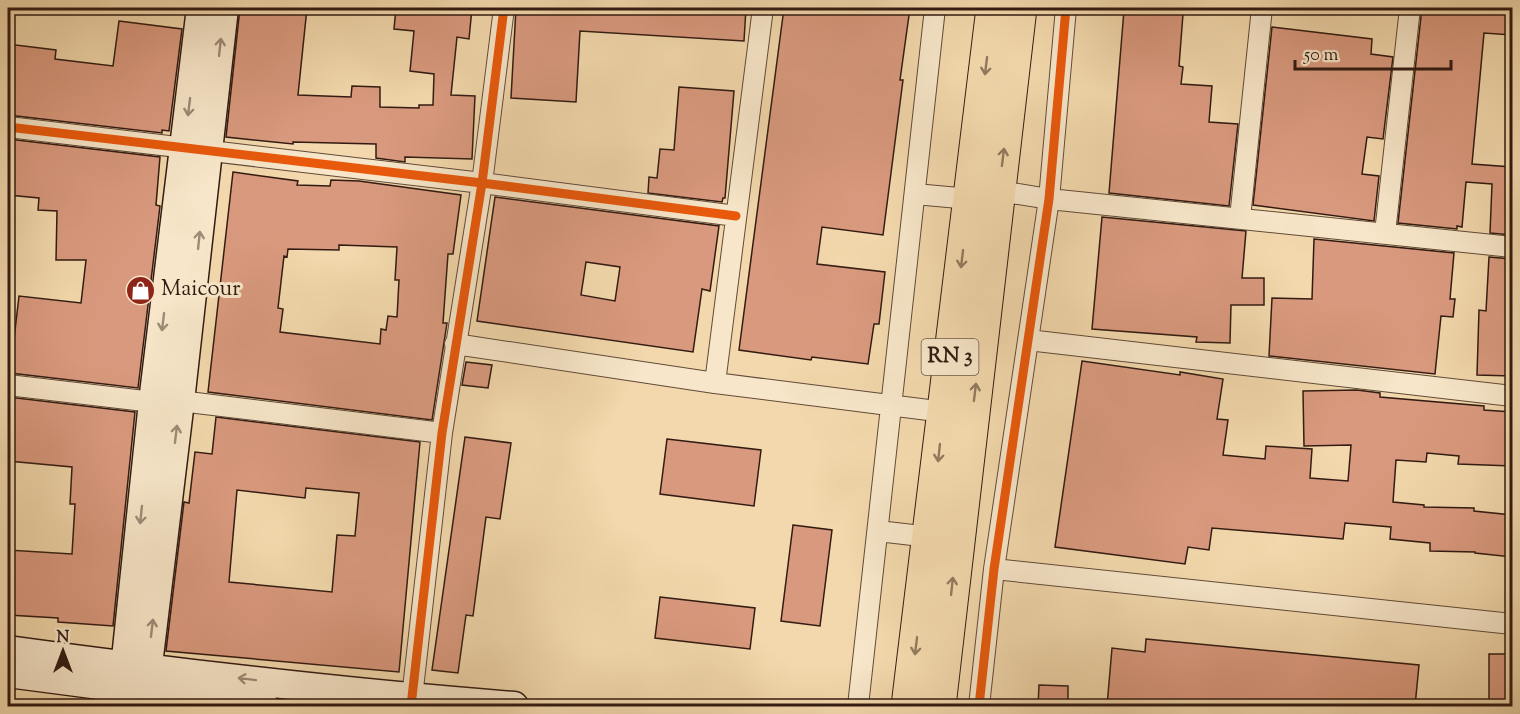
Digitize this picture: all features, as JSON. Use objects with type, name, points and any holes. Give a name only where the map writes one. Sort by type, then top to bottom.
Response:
[{"type":"highway","name":"RN 3","points":[[939,706],[984,195],[993,8]]},
{"type":"highway","name":"RN 3","points":[[908,706],[944,412],[1020,8]]},
{"type":"street","points":[[134,687],[180,401],[197,150],[201,8]]},
{"type":"street","points":[[134,687],[153,402],[224,8]]},
{"type":"street","points":[[412,702],[442,433],[482,183],[504,8]]},
{"type":"street","points":[[715,383],[763,8]]},
{"type":"street","points":[[858,706],[935,8]]},
{"type":"street","points":[[979,706],[994,569],[1049,199],[1066,8]]},
{"type":"street","points":[[1240,218],[1262,8]]},
{"type":"street","points":[[1385,233],[1410,8]]},
{"type":"street","points":[[8,128],[482,183],[736,216]]},
{"type":"street","points":[[915,194],[1049,199],[1512,247]]},
{"type":"street","points":[[1028,340],[1512,396]]},
{"type":"street","points":[[455,344],[715,383],[944,412]]},
{"type":"street","points":[[8,385],[153,402],[180,401],[442,433]]},
{"type":"street","points":[[878,531],[930,537]]},
{"type":"street","points":[[994,569],[1512,624]]},
{"type":"street","points":[[8,650],[134,687],[514,706]]},
{"type":"street","points":[[8,673],[341,706]]},
{"type":"building","points":[[240,8],[307,8],[298,95],[351,97],[352,86],[380,87],[380,107],[419,108],[419,105],[433,105],[434,74],[410,71],[414,31],[394,29],[396,8],[472,8],[469,39],[457,37],[451,95],[475,96],[472,159],[405,157],[405,162],[376,158],[376,144],[293,142],[293,144],[226,137]]},
{"type":"building","points":[[516,8],[746,8],[744,41],[580,31],[576,102],[511,98]]},
{"type":"building","points":[[784,8],[910,8],[883,235],[822,227],[817,264],[885,272],[879,324],[874,324],[868,364],[812,357],[811,360],[739,350]]},
{"type":"building","points":[[1422,8],[1512,8],[1512,35],[1484,33],[1472,164],[1512,167],[1512,235],[1490,233],[1492,184],[1466,182],[1462,227],[1457,226],[1457,229],[1398,223]]},
{"type":"building","points":[[1124,10],[1183,14],[1179,66],[1183,67],[1181,84],[1212,86],[1209,122],[1238,124],[1229,206],[1109,193]]},
{"type":"building","points":[[119,21],[182,29],[169,131],[162,130],[162,133],[8,115],[8,44],[56,50],[55,59],[113,66]]},
{"type":"building","points":[[1272,27],[1372,39],[1371,54],[1393,57],[1383,139],[1367,137],[1362,174],[1379,176],[1374,221],[1253,205]]},
{"type":"building","points":[[679,87],[734,91],[725,198],[722,202],[648,193],[649,177],[657,178],[660,149],[674,150]]},
{"type":"building","points":[[8,139],[160,157],[156,205],[160,206],[138,388],[10,373],[19,296],[81,303],[86,260],[56,260],[57,211],[38,210],[39,198],[8,195]]},
{"type":"building","points":[[233,172],[298,181],[297,185],[330,186],[331,180],[359,181],[461,195],[453,254],[448,254],[443,323],[447,323],[432,420],[208,392]],"holes":[[[339,245],[397,247],[395,280],[399,280],[397,317],[388,316],[386,330],[381,329],[380,344],[280,332],[283,309],[278,308],[284,256],[287,257],[288,249],[339,250]]]},
{"type":"building","points":[[495,197],[719,226],[710,291],[702,289],[693,352],[477,321]],"holes":[[[586,262],[620,267],[615,301],[581,295]]]},
{"type":"building","points":[[1102,217],[1246,231],[1242,278],[1264,278],[1264,305],[1231,305],[1230,343],[1196,342],[1197,337],[1092,329]]},
{"type":"building","points":[[1314,239],[1454,253],[1450,299],[1455,299],[1453,317],[1441,316],[1435,374],[1269,356],[1272,298],[1312,299]]},
{"type":"building","points":[[1489,257],[1512,259],[1512,376],[1477,375],[1479,310],[1486,311]]},
{"type":"building","points":[[1082,361],[1223,379],[1217,419],[1228,420],[1223,455],[1265,459],[1266,446],[1312,449],[1310,478],[1348,481],[1351,445],[1304,446],[1303,391],[1357,390],[1380,393],[1380,397],[1484,406],[1484,410],[1512,412],[1512,466],[1458,464],[1459,456],[1427,453],[1426,462],[1396,460],[1393,502],[1424,505],[1424,507],[1474,508],[1474,511],[1512,515],[1512,557],[1475,552],[1430,551],[1430,543],[1390,539],[1391,527],[1345,523],[1343,539],[1212,528],[1209,550],[1188,547],[1185,564],[1055,547]]},
{"type":"building","points":[[466,362],[492,365],[488,388],[462,385]]},
{"type":"building","points":[[8,397],[135,412],[113,626],[58,622],[58,618],[8,615],[8,550],[72,554],[75,504],[70,504],[72,467],[8,461]]},
{"type":"building","points":[[216,417],[420,442],[399,672],[166,651],[184,502],[189,503],[195,452],[212,454]],"holes":[[[306,488],[359,493],[355,536],[337,535],[332,592],[229,582],[237,490],[305,498]]]},
{"type":"building","points":[[465,437],[511,443],[500,519],[486,517],[473,616],[466,615],[458,673],[432,670]]},
{"type":"building","points":[[667,439],[761,450],[754,506],[660,494]]},
{"type":"building","points":[[793,525],[832,530],[820,626],[781,621]]},
{"type":"building","points":[[660,597],[755,608],[750,649],[655,638]]},
{"type":"building","points":[[1146,639],[1419,665],[1415,706],[1107,706],[1112,648],[1145,652]]},
{"type":"building","points":[[1489,654],[1512,654],[1512,706],[1489,706]]},
{"type":"building","points":[[1039,685],[1068,686],[1068,706],[1038,706]]},
{"type":"cycle path","points":[[411,706],[442,433],[482,183],[504,8]]},
{"type":"cycle path","points":[[979,706],[994,569],[1049,199],[1066,8]]},
{"type":"cycle path","points":[[8,127],[482,183],[736,216]]},
{"type":"place","name":"Maicour","points":[[140,290]]}]
